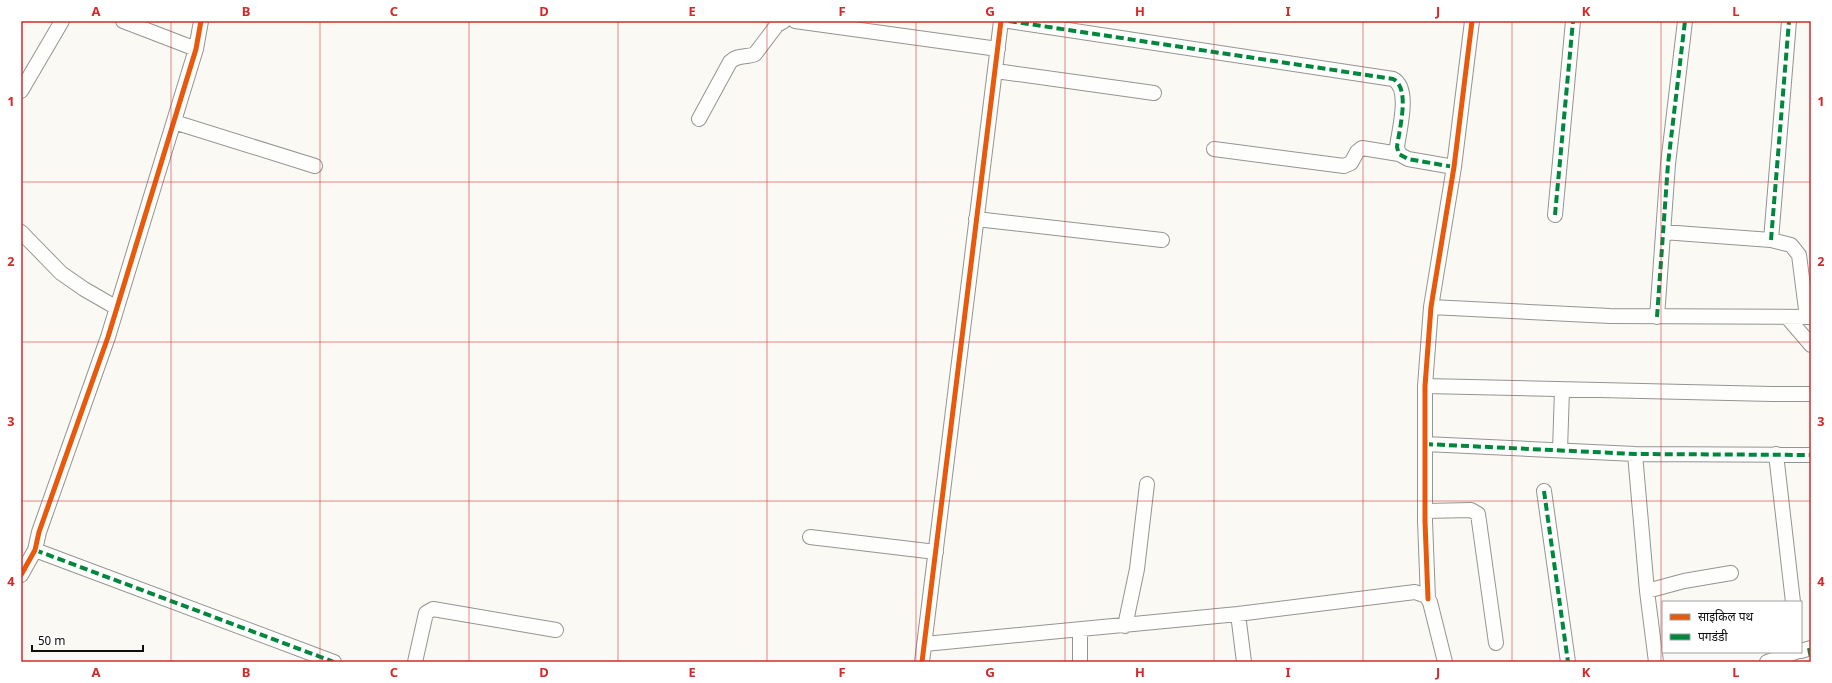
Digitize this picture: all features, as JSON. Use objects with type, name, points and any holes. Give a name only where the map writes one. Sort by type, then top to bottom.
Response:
[{"type":"street","points":[[21,92],[62,21]]},
{"type":"street","points":[[123,21],[196,49]]},
{"type":"street","points":[[21,575],[35,550],[39,532],[117,308],[196,49],[201,21]]},
{"type":"street","points":[[699,119],[730,62],[738,56],[750,56],[755,54],[777,25],[784,21]]},
{"type":"street","points":[[795,21],[998,49]]},
{"type":"street","points":[[922,662],[976,219],[1002,21]]},
{"type":"street","points":[[1009,21],[1394,79],[1399,82],[1404,93],[1397,147],[1399,154]]},
{"type":"street","points":[[1428,599],[1425,511],[1425,386],[1431,307],[1454,167],[1472,21]]},
{"type":"street","points":[[1555,215],[1573,21]]},
{"type":"street","points":[[1657,317],[1668,164],[1685,21]]},
{"type":"street","points":[[1771,240],[1789,21]]},
{"type":"street","points":[[996,71],[1154,93]]},
{"type":"street","points":[[174,122],[315,166]]},
{"type":"street","points":[[1214,149],[1344,166],[1352,163],[1357,152],[1362,148],[1399,154],[1408,159],[1454,167]]},
{"type":"street","points":[[976,219],[1162,240]]},
{"type":"street","points":[[21,232],[61,273],[84,289],[117,308]]},
{"type":"street","points":[[1431,307],[1657,317],[1809,317],[1798,255],[1791,245],[1771,240],[1663,232]]},
{"type":"street","points":[[1787,317],[1811,345]]},
{"type":"street","points":[[1425,386],[1811,394]]},
{"type":"street","points":[[1560,450],[1562,390]]},
{"type":"street","points":[[1425,444],[1635,454],[1811,455]]},
{"type":"street","points":[[1635,454],[1647,591],[1656,662]]},
{"type":"street","points":[[1776,454],[1793,601]]},
{"type":"street","points":[[1125,626],[1137,569],[1147,484]]},
{"type":"street","points":[[1544,491],[1568,662]]},
{"type":"street","points":[[1425,511],[1471,510],[1478,514],[1496,643]]},
{"type":"street","points":[[810,537],[936,552]]},
{"type":"street","points":[[35,550],[328,661]]},
{"type":"street","points":[[1647,591],[1684,581],[1732,573]]},
{"type":"street","points":[[925,644],[1080,631],[1238,614],[1415,592],[1426,596],[1433,608],[1445,662]]},
{"type":"street","points":[[415,662],[426,613],[433,609],[556,630]]},
{"type":"street","points":[[1238,614],[1244,662]]},
{"type":"street","points":[[1080,631],[1080,662]]},
{"type":"street","points":[[1767,662],[1799,653]]},
{"type":"marked path","points":[[1009,21],[1393,79],[1402,91],[1403,100],[1397,147],[1399,154],[1408,159],[1454,167]]},
{"type":"marked path","points":[[1555,215],[1573,21]]},
{"type":"marked path","points":[[1657,317],[1668,164],[1685,21]]},
{"type":"marked path","points":[[1771,240],[1789,21]]},
{"type":"marked path","points":[[1425,444],[1635,454],[1811,455]]},
{"type":"marked path","points":[[1544,491],[1568,662]]},
{"type":"marked path","points":[[35,550],[334,662]]},
{"type":"marked path","points":[[1809,648],[1811,658]]},
{"type":"cycle path","points":[[21,575],[35,550],[39,532],[108,337],[196,49],[201,21]]},
{"type":"cycle path","points":[[922,662],[1001,21]]},
{"type":"cycle path","points":[[1428,599],[1425,521],[1425,386],[1431,307],[1454,167],[1472,21]]}]
